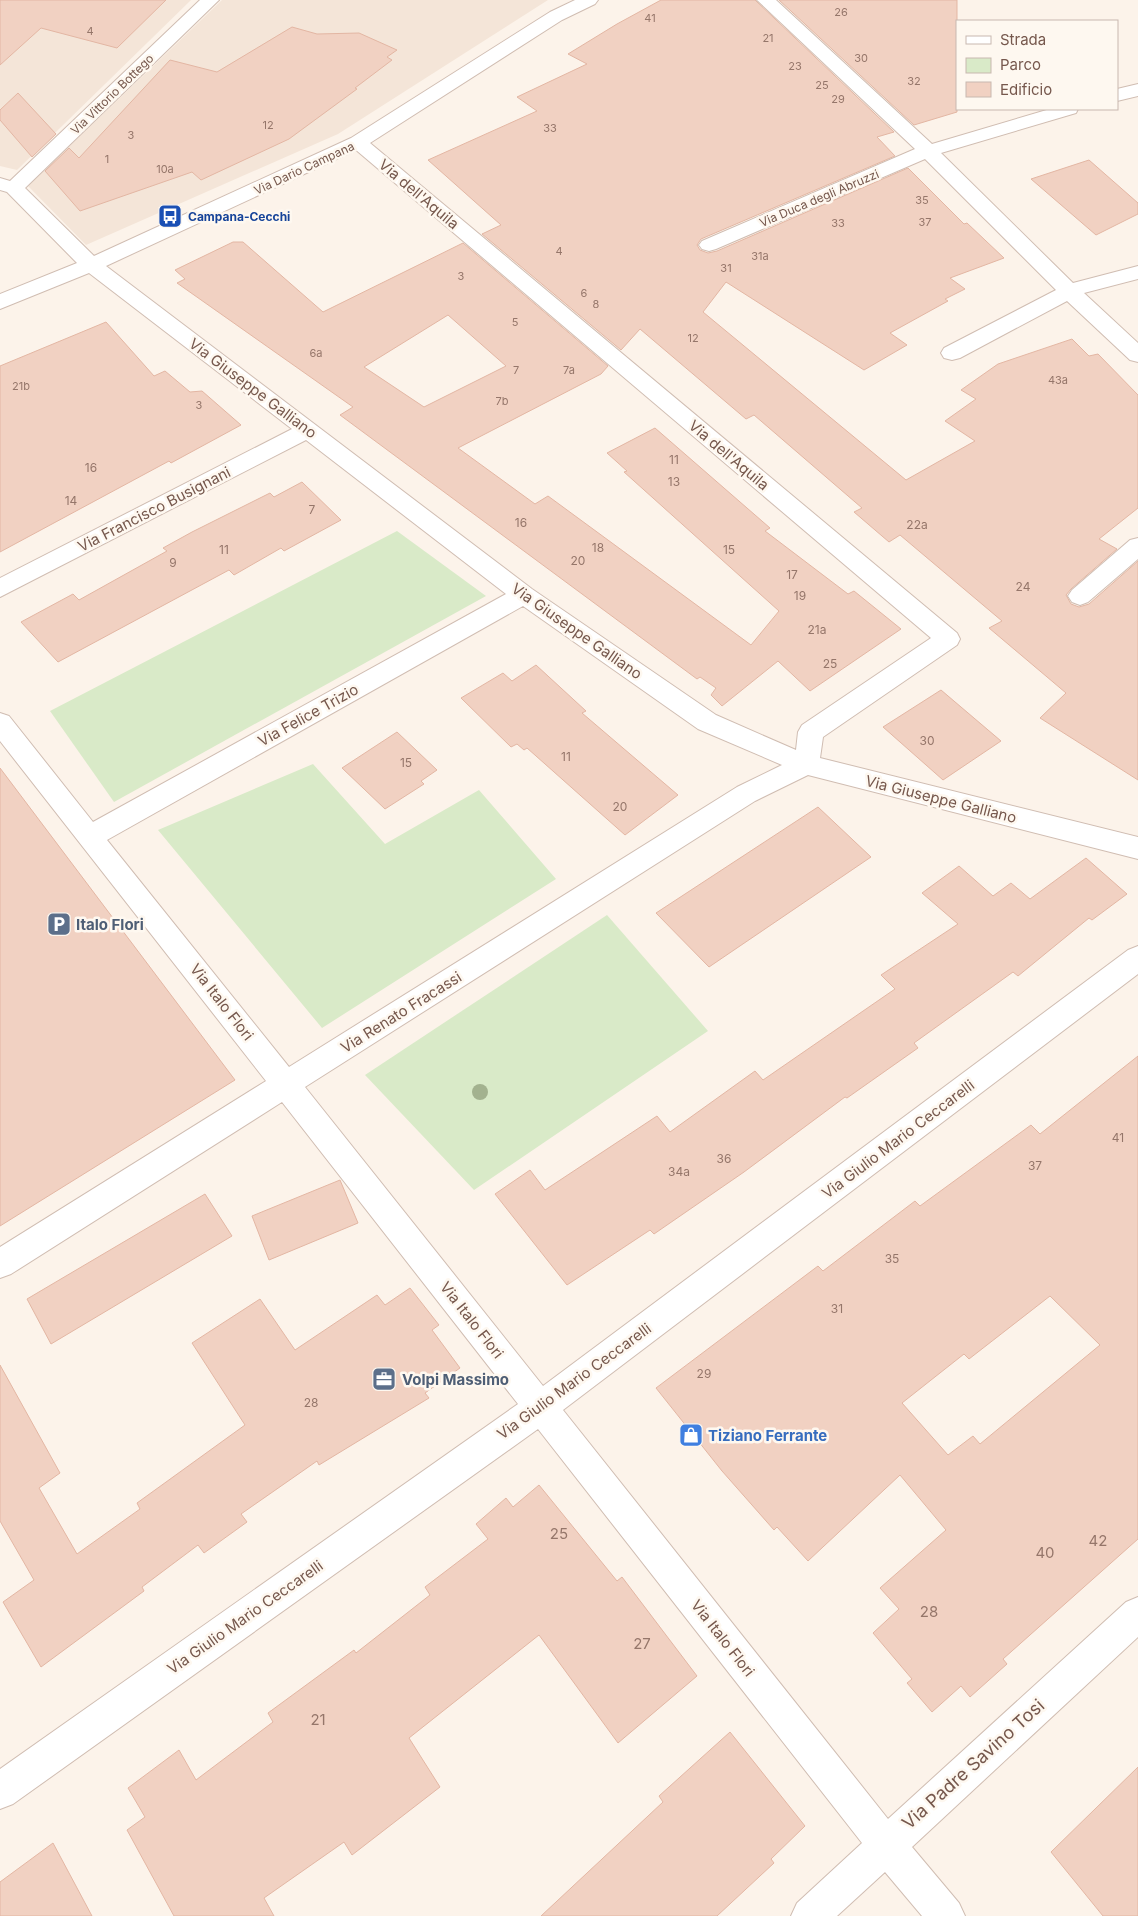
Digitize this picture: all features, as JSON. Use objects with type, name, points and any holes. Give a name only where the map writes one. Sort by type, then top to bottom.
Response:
[{"type":"street","name":"Via Vittorio Bottego","points":[[7,186],[210,0]]},
{"type":"street","name":"Via Dario Campana","points":[[0,302],[91,265],[358,142],[539,26],[589,0]]},
{"type":"street","points":[[766,0],[928,151],[1069,291],[1138,355]]},
{"type":"street","points":[[1118,95],[1138,90]]},
{"type":"street","name":"Via Duca degli Abruzzi","points":[[709,245],[928,151],[1066,110]]},
{"type":"street","name":"Via dell'Aquila","points":[[358,142],[948,639],[811,732],[806,764]]},
{"type":"street","name":"Via Giuseppe Galliano","points":[[7,186],[91,265],[524,594],[707,722],[806,764],[1138,848]]},
{"type":"street","points":[[952,353],[1069,291],[1138,272]]},
{"type":"street","name":"Via Francisco Busignani","points":[[0,588],[308,430]]},
{"type":"street","points":[[1080,596],[1138,546]]},
{"type":"street","name":"Via Felice Trizio","points":[[91,836],[524,594]]},
{"type":"street","name":"Via Italo Flori","points":[[0,723],[886,1844],[946,1916]]},
{"type":"street","name":"Via Renato Fracassi","points":[[0,1264],[746,794],[806,764]]},
{"type":"street","name":"Via Giulio Mario Ceccarelli","points":[[0,1791],[541,1407],[1138,958]]},
{"type":"street","name":"Via Padre Savino Tosi","points":[[810,1916],[1138,1614]]},
{"type":"shaded area","points":[[0,0],[191,0],[17,170],[0,166]]},
{"type":"shaded area","points":[[222,0],[548,0],[338,134],[86,245],[28,186]]},
{"type":"green space","points":[[397,531],[486,596],[114,802],[50,711]]},
{"type":"green space","points":[[313,764],[385,844],[479,790],[556,879],[322,1028],[158,830]]},
{"type":"green space","points":[[607,915],[708,1031],[474,1190],[365,1075]]},
{"type":"building","points":[[0,0],[166,0],[117,48],[41,28],[0,65]]},
{"type":"building","points":[[661,0],[755,0],[894,132],[877,137],[895,156],[701,239],[697,245],[700,250],[708,253],[717,251],[908,168],[964,224],[967,223],[1004,258],[950,278],[965,289],[945,299],[948,301],[890,333],[907,345],[864,370],[726,282],[703,312],[906,480],[975,441],[945,421],[976,399],[961,390],[998,364],[1072,339],[1089,356],[1098,354],[1138,395],[1138,508],[1099,539],[1117,549],[1066,595],[1071,604],[1079,607],[1089,604],[1138,561],[1138,780],[1040,718],[1066,693],[989,628],[1002,621],[900,535],[889,542],[854,512],[862,508],[754,415],[746,419],[640,329],[621,350],[482,234],[501,225],[428,160],[537,111],[517,97],[587,64],[568,54]]},
{"type":"building","points":[[779,0],[957,0],[957,112],[914,125]]},
{"type":"building","points":[[292,27],[317,34],[359,33],[397,50],[387,57],[392,60],[355,88],[357,89],[289,139],[201,180],[192,172],[80,211],[45,171],[69,148],[79,158],[170,60],[217,72]]},
{"type":"building","points":[[18,93],[56,134],[32,157],[0,120],[0,110]]},
{"type":"building","points":[[1089,160],[1138,203],[1138,214],[1096,235],[1031,179]]},
{"type":"building","points":[[233,242],[243,242],[323,312],[463,243],[608,366],[601,374],[458,448],[535,504],[548,496],[751,645],[779,611],[624,472],[627,471],[607,453],[655,428],[770,528],[765,531],[848,594],[854,591],[901,629],[810,691],[778,661],[722,706],[711,695],[716,688],[700,677],[697,679],[340,415],[353,407],[177,283],[185,279],[175,270]],"holes":[[[448,315],[506,366],[424,407],[364,367]]]},
{"type":"building","points":[[106,322],[154,376],[165,371],[190,392],[202,391],[241,425],[171,463],[169,461],[0,552],[0,366]]},
{"type":"building","points":[[302,482],[341,520],[284,551],[281,548],[234,575],[229,570],[58,662],[21,622],[73,594],[79,600],[167,551],[163,548],[192,532],[270,493],[274,497]]},
{"type":"building","points":[[536,665],[586,711],[582,713],[678,795],[625,835],[527,748],[524,750],[517,744],[511,747],[461,698],[503,673],[512,681]]},
{"type":"building","points":[[941,690],[1001,741],[943,780],[883,727]]},
{"type":"building","points":[[397,732],[437,770],[421,781],[424,784],[385,809],[342,768]]},
{"type":"building","name":"Italo Flori","points":[[0,768],[235,1080],[0,1226]]},
{"type":"building","points":[[818,807],[871,857],[709,967],[656,913]]},
{"type":"building","points":[[1086,858],[1127,894],[1092,920],[1089,918],[1018,976],[1013,972],[914,1043],[918,1048],[847,1098],[845,1097],[744,1172],[654,1234],[650,1230],[567,1285],[495,1194],[530,1170],[545,1190],[657,1116],[670,1132],[755,1071],[763,1080],[895,989],[881,975],[958,924],[922,893],[959,866],[993,896],[1011,883],[1030,899]]},
{"type":"building","points":[[1138,1056],[1138,1539],[1003,1659],[1007,1664],[970,1697],[961,1686],[932,1712],[907,1683],[912,1679],[873,1633],[899,1609],[880,1588],[946,1530],[900,1475],[808,1561],[777,1527],[774,1530],[722,1471],[656,1388],[818,1266],[823,1271],[915,1201],[920,1206],[1031,1125],[1040,1134]],"holes":[[[1050,1296],[1100,1345],[980,1444],[973,1436],[948,1455],[902,1403],[964,1354],[969,1359]]]},
{"type":"building","points":[[340,1180],[358,1223],[269,1260],[252,1216]]},
{"type":"building","points":[[205,1194],[232,1236],[51,1344],[27,1299]]},
{"type":"building","points":[[410,1288],[439,1325],[432,1330],[460,1368],[425,1393],[429,1398],[319,1465],[317,1461],[241,1514],[247,1522],[204,1553],[198,1545],[142,1587],[144,1591],[41,1667],[3,1602],[34,1580],[0,1521],[0,1365],[60,1473],[39,1488],[77,1554],[140,1509],[137,1503],[245,1425],[192,1343],[260,1299],[295,1350],[377,1295],[385,1305]]},
{"type":"building","points":[[539,1485],[617,1581],[622,1577],[697,1676],[618,1743],[539,1635],[409,1738],[440,1787],[352,1855],[344,1842],[264,1898],[274,1916],[174,1916],[127,1830],[145,1817],[128,1788],[179,1750],[196,1780],[273,1722],[268,1713],[354,1650],[356,1653],[430,1595],[425,1587],[488,1539],[476,1524],[506,1498],[513,1507]]},
{"type":"building","points":[[730,1732],[805,1826],[771,1859],[774,1863],[717,1916],[541,1916],[663,1802],[659,1796]]},
{"type":"building","points":[[1138,1767],[1138,1916],[1103,1916],[1051,1852]]},
{"type":"building","points":[[53,1843],[92,1916],[0,1916],[0,1882]]},
{"type":"place","name":"Campana-Cecchi","points":[[170,216]]},
{"type":"place","name":"Italo Flori","points":[[59,924]]},
{"type":"place","name":"Volpi Massimo","points":[[384,1379]]},
{"type":"place","name":"Tiziano Ferrante","points":[[691,1435]]}]
